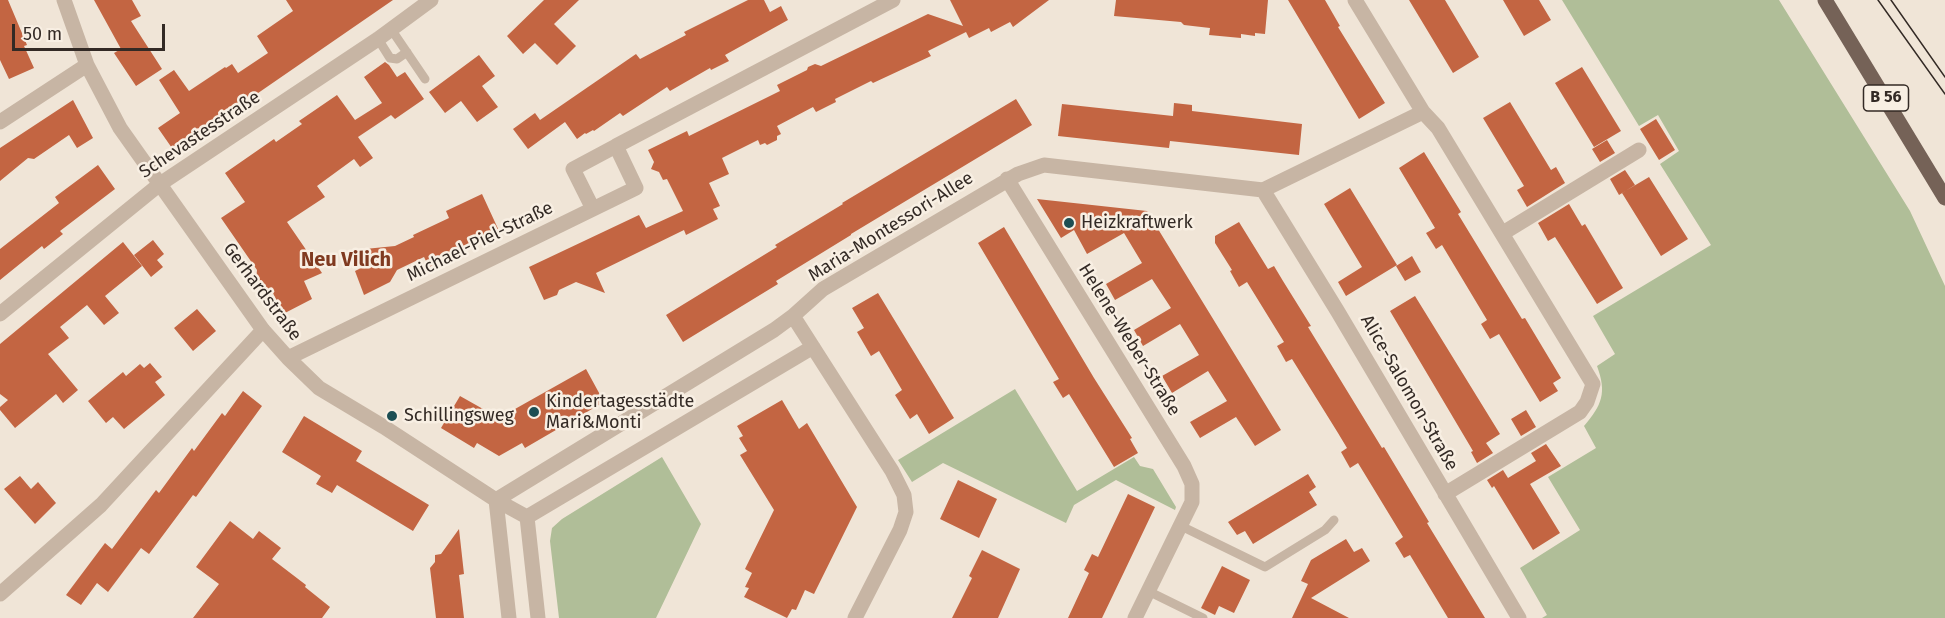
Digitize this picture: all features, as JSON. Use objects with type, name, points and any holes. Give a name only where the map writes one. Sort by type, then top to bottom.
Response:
[{"type":"main road","name":"B 56","points":[[1826,0],[1945,198]]},
{"type":"street","name":"Gerhardstraße","points":[[64,0],[87,65],[120,128],[263,330],[288,358],[319,388],[496,500],[527,517]]},
{"type":"street","name":"Schevastesstraße","points":[[0,314],[160,184],[378,39],[431,0]]},
{"type":"street","points":[[592,209],[573,169],[893,0]]},
{"type":"street","points":[[1359,2],[1423,112],[1438,128],[1593,384],[1587,402],[1580,412],[1445,494]]},
{"type":"street","points":[[0,122],[87,65]]},
{"type":"street","points":[[1263,190],[1423,112]]},
{"type":"street","name":"Michael-Piel-Straße","points":[[288,358],[636,188],[616,146]]},
{"type":"street","points":[[1503,233],[1638,150]]},
{"type":"street","name":"Maria-Montessori-Allee","points":[[496,500],[774,330],[823,289],[1007,179],[1033,168],[1044,165],[1263,190]]},
{"type":"street","name":"Helene-Weber-Straße","points":[[1007,179],[1184,466],[1192,484],[1192,502],[1135,618]]},
{"type":"street","name":"Alice-Salomon-Straße","points":[[1263,190],[1519,618]]},
{"type":"street","points":[[793,316],[892,471],[904,495],[906,512],[900,530],[855,618]]},
{"type":"street","points":[[0,594],[101,505],[263,330]]},
{"type":"street","points":[[538,618],[527,517],[813,347]]},
{"type":"street","points":[[496,500],[509,618]]},
{"type":"lane","points":[[391,29],[425,79]]},
{"type":"lane","points":[[378,39],[390,58],[397,58],[407,52]]},
{"type":"lane","points":[[1181,526],[1265,567],[1325,530],[1334,520]]},
{"type":"lane","points":[[1148,591],[1203,618]]},
{"type":"green space","points":[[1562,0],[1779,0],[1910,211],[1945,286],[1945,618],[1542,618],[1547,615],[1520,568],[1580,530],[1548,477],[1596,448],[1584,426],[1595,412],[1601,398],[1602,384],[1597,366],[1615,354],[1593,316],[1711,245],[1660,164],[1679,151],[1658,115],[1639,126]]},
{"type":"green space","points":[[1015,389],[1077,491],[1134,457],[1140,466],[1153,469],[1176,507],[1175,510],[1116,480],[1074,505],[1066,523],[943,463],[912,482],[898,460]]},
{"type":"green space","points":[[662,457],[701,524],[656,618],[559,618],[550,541],[552,528],[562,519]]},
{"type":"building","points":[[0,0],[8,0],[34,68],[9,79],[0,60]]},
{"type":"building","points":[[94,0],[132,0],[141,16],[131,21],[162,69],[136,86],[114,53],[121,49]]},
{"type":"building","points":[[286,0],[393,0],[174,151],[158,128],[180,113],[159,80],[174,70],[189,91],[232,64],[238,73],[268,53],[257,36],[293,11]]},
{"type":"building","points":[[544,0],[579,0],[554,24],[576,46],[557,65],[535,43],[523,54],[507,36]]},
{"type":"building","points":[[748,0],[764,0],[770,12],[781,6],[788,20],[725,55],[729,61],[711,70],[710,68],[670,91],[667,87],[623,116],[620,113],[594,131],[585,133],[577,139],[565,122],[528,149],[513,129],[535,113],[540,120],[636,54],[640,59],[686,35],[684,32]]},
{"type":"building","points":[[950,0],[1049,0],[1013,27],[1010,22],[991,32],[989,28],[969,38],[966,32],[928,51],[931,56],[873,83],[871,81],[835,99],[836,102],[816,112],[813,107],[777,126],[781,134],[777,136],[777,140],[767,145],[765,143],[760,145],[758,140],[722,158],[729,174],[709,183],[720,206],[713,209],[718,219],[686,235],[684,230],[596,273],[605,293],[576,282],[559,290],[557,295],[544,300],[529,267],[639,215],[646,228],[683,211],[667,179],[663,180],[659,172],[651,169],[654,162],[648,150],[687,131],[689,136],[780,91],[777,85],[807,70],[808,67],[815,64],[821,66],[928,14],[963,26]]},
{"type":"building","points":[[1116,0],[1268,0],[1265,34],[1255,33],[1255,36],[1241,34],[1241,38],[1209,35],[1210,28],[1184,25],[1181,22],[1114,16]]},
{"type":"building","points":[[1288,0],[1325,0],[1340,26],[1338,27],[1385,103],[1359,119]]},
{"type":"building","points":[[1409,0],[1445,0],[1479,57],[1453,73]]},
{"type":"building","points":[[1503,0],[1539,0],[1551,20],[1524,36]]},
{"type":"building","points":[[479,55],[495,76],[482,86],[498,107],[477,122],[461,101],[445,113],[429,92]]},
{"type":"building","points":[[385,62],[397,77],[405,72],[424,99],[395,119],[391,115],[358,137],[373,158],[360,167],[354,159],[317,186],[325,197],[287,222],[322,273],[304,281],[312,299],[283,314],[272,291],[261,289],[256,281],[257,270],[221,218],[245,202],[225,173],[274,139],[276,142],[302,124],[299,121],[337,95],[355,120],[382,103],[364,77]]},
{"type":"building","points":[[1582,67],[1621,131],[1594,147],[1555,83]]},
{"type":"building","points":[[1016,99],[1032,125],[851,234],[776,281],[778,284],[683,342],[666,315],[777,247],[775,245],[842,203]]},
{"type":"building","points":[[73,100],[93,138],[77,148],[69,135],[34,159],[28,158],[0,181],[0,148]]},
{"type":"building","points":[[1510,102],[1551,170],[1556,167],[1565,183],[1527,207],[1517,190],[1524,186],[1483,118]]},
{"type":"building","points":[[1174,103],[1192,105],[1192,111],[1302,124],[1299,155],[1170,141],[1169,148],[1058,136],[1062,104],[1173,116]]},
{"type":"building","points":[[1656,119],[1675,150],[1659,160],[1640,129]]},
{"type":"building","points":[[1607,140],[1615,153],[1600,162],[1592,149]]},
{"type":"building","points":[[1424,152],[1461,212],[1458,214],[1561,378],[1553,383],[1558,391],[1540,402],[1499,334],[1490,339],[1481,324],[1487,320],[1442,245],[1436,249],[1426,233],[1435,228],[1399,168]]},
{"type":"building","points":[[98,165],[115,189],[60,231],[63,234],[44,249],[42,246],[0,280],[0,249],[59,203],[55,197]]},
{"type":"building","points":[[1625,170],[1635,185],[1619,195],[1610,179]]},
{"type":"building","points":[[1649,177],[1688,239],[1661,256],[1622,193]]},
{"type":"building","points":[[1350,188],[1397,265],[1346,296],[1338,282],[1362,267],[1324,204]]},
{"type":"building","points":[[482,194],[500,233],[429,267],[424,257],[397,270],[390,282],[364,295],[355,271],[367,265],[365,249],[395,246],[449,218],[446,211]]},
{"type":"building","points":[[1037,199],[1147,211],[1281,430],[1255,446],[1236,417],[1200,438],[1190,422],[1227,401],[1208,371],[1172,393],[1162,376],[1199,355],[1180,324],[1143,346],[1134,330],[1171,308],[1152,279],[1115,300],[1106,284],[1142,263],[1124,233],[1087,254],[1074,230],[1061,238]]},
{"type":"building","points":[[1569,204],[1582,226],[1585,224],[1623,288],[1597,304],[1555,237],[1548,241],[1538,223]]},
{"type":"building","points":[[1239,222],[1268,269],[1274,266],[1311,326],[1308,327],[1382,448],[1384,447],[1485,618],[1448,618],[1410,555],[1404,558],[1395,543],[1403,537],[1358,463],[1350,468],[1341,452],[1347,448],[1292,359],[1286,362],[1277,346],[1284,342],[1247,282],[1239,287],[1230,271],[1232,270],[1215,243],[1215,236]]},
{"type":"building","points":[[1004,227],[1132,438],[1130,439],[1138,453],[1114,467],[1069,394],[1063,398],[1053,382],[1059,379],[978,243]]},
{"type":"building","points":[[153,240],[164,254],[157,260],[163,267],[151,277],[134,255]]},
{"type":"building","points":[[123,242],[142,266],[105,296],[119,313],[104,325],[87,305],[60,327],[69,338],[48,354],[78,390],[63,403],[56,394],[15,428],[0,410],[0,407],[8,400],[0,394],[0,344]]},
{"type":"building","points":[[1412,256],[1421,272],[1405,281],[1396,266]]},
{"type":"building","points":[[878,293],[954,418],[929,434],[917,414],[910,419],[895,395],[902,390],[879,351],[871,356],[857,332],[864,328],[852,308]]},
{"type":"building","points":[[1415,296],[1500,434],[1486,443],[1493,453],[1477,463],[1471,452],[1473,451],[1390,311]]},
{"type":"building","points":[[197,309],[216,331],[193,351],[174,328]]},
{"type":"building","points":[[150,363],[162,377],[155,382],[165,395],[124,429],[113,417],[106,423],[88,401],[123,372],[126,376],[140,364],[144,368]]},
{"type":"building","name":"Kindertagesstädte Mari&Monti","points":[[586,369],[604,402],[525,448],[522,443],[499,456],[477,443],[474,448],[441,428],[460,396],[499,418]]},
{"type":"building","points":[[243,391],[262,406],[196,497],[193,495],[149,554],[141,548],[108,592],[97,583],[81,605],[66,595],[105,543],[112,549],[156,490],[159,493],[192,448],[194,451],[222,413],[225,416]]},
{"type":"building","points":[[782,400],[799,429],[807,423],[857,507],[814,594],[805,590],[796,610],[792,609],[787,618],[744,597],[749,588],[745,587],[752,573],[745,569],[774,510],[740,455],[747,451],[739,438],[743,436],[737,426]]},
{"type":"building","points":[[1526,410],[1536,427],[1521,436],[1511,419]]},
{"type":"building","points":[[304,416],[362,451],[356,461],[429,505],[413,531],[337,485],[332,493],[316,484],[321,476],[282,452]]},
{"type":"building","points":[[1546,444],[1561,466],[1530,484],[1560,533],[1533,550],[1494,486],[1492,488],[1487,480],[1503,470],[1508,478],[1536,461],[1531,453]]},
{"type":"building","points":[[1308,474],[1316,487],[1309,492],[1317,505],[1253,544],[1245,531],[1237,535],[1228,522]]},
{"type":"building","points":[[20,476],[31,489],[38,482],[56,503],[35,524],[4,489]]},
{"type":"building","points":[[958,480],[997,499],[979,538],[940,519]]},
{"type":"building","points":[[1128,494],[1155,507],[1102,618],[1068,618],[1089,573],[1084,570],[1092,554],[1098,557]]},
{"type":"building","points":[[230,521],[253,539],[259,531],[281,548],[272,559],[330,607],[322,618],[193,618],[219,584],[196,567]]},
{"type":"building","points":[[459,529],[464,574],[459,575],[464,618],[436,618],[430,568],[435,562],[435,555],[441,554]]},
{"type":"building","points":[[1346,539],[1354,552],[1362,548],[1370,561],[1311,598],[1349,618],[1292,618],[1308,584],[1301,581],[1311,560]]},
{"type":"building","points":[[982,550],[1020,569],[998,618],[952,618],[972,578],[969,576]]},
{"type":"building","points":[[1222,566],[1250,580],[1234,613],[1219,606],[1215,615],[1201,608]]},
{"type":"tram line","points":[[1878,0],[1945,94]]},
{"type":"tram line","points":[[1891,0],[1945,77]]},
{"type":"place","name":"Heizkraftwerk","points":[[1069,223]]},
{"type":"place","name":"Kindertagesstädte Mari&Monti","points":[[534,412]]},
{"type":"place","name":"Schillingsweg","points":[[392,416]]},
{"type":"district","name":"Neu Vilich","points":[[346,260]]}]
